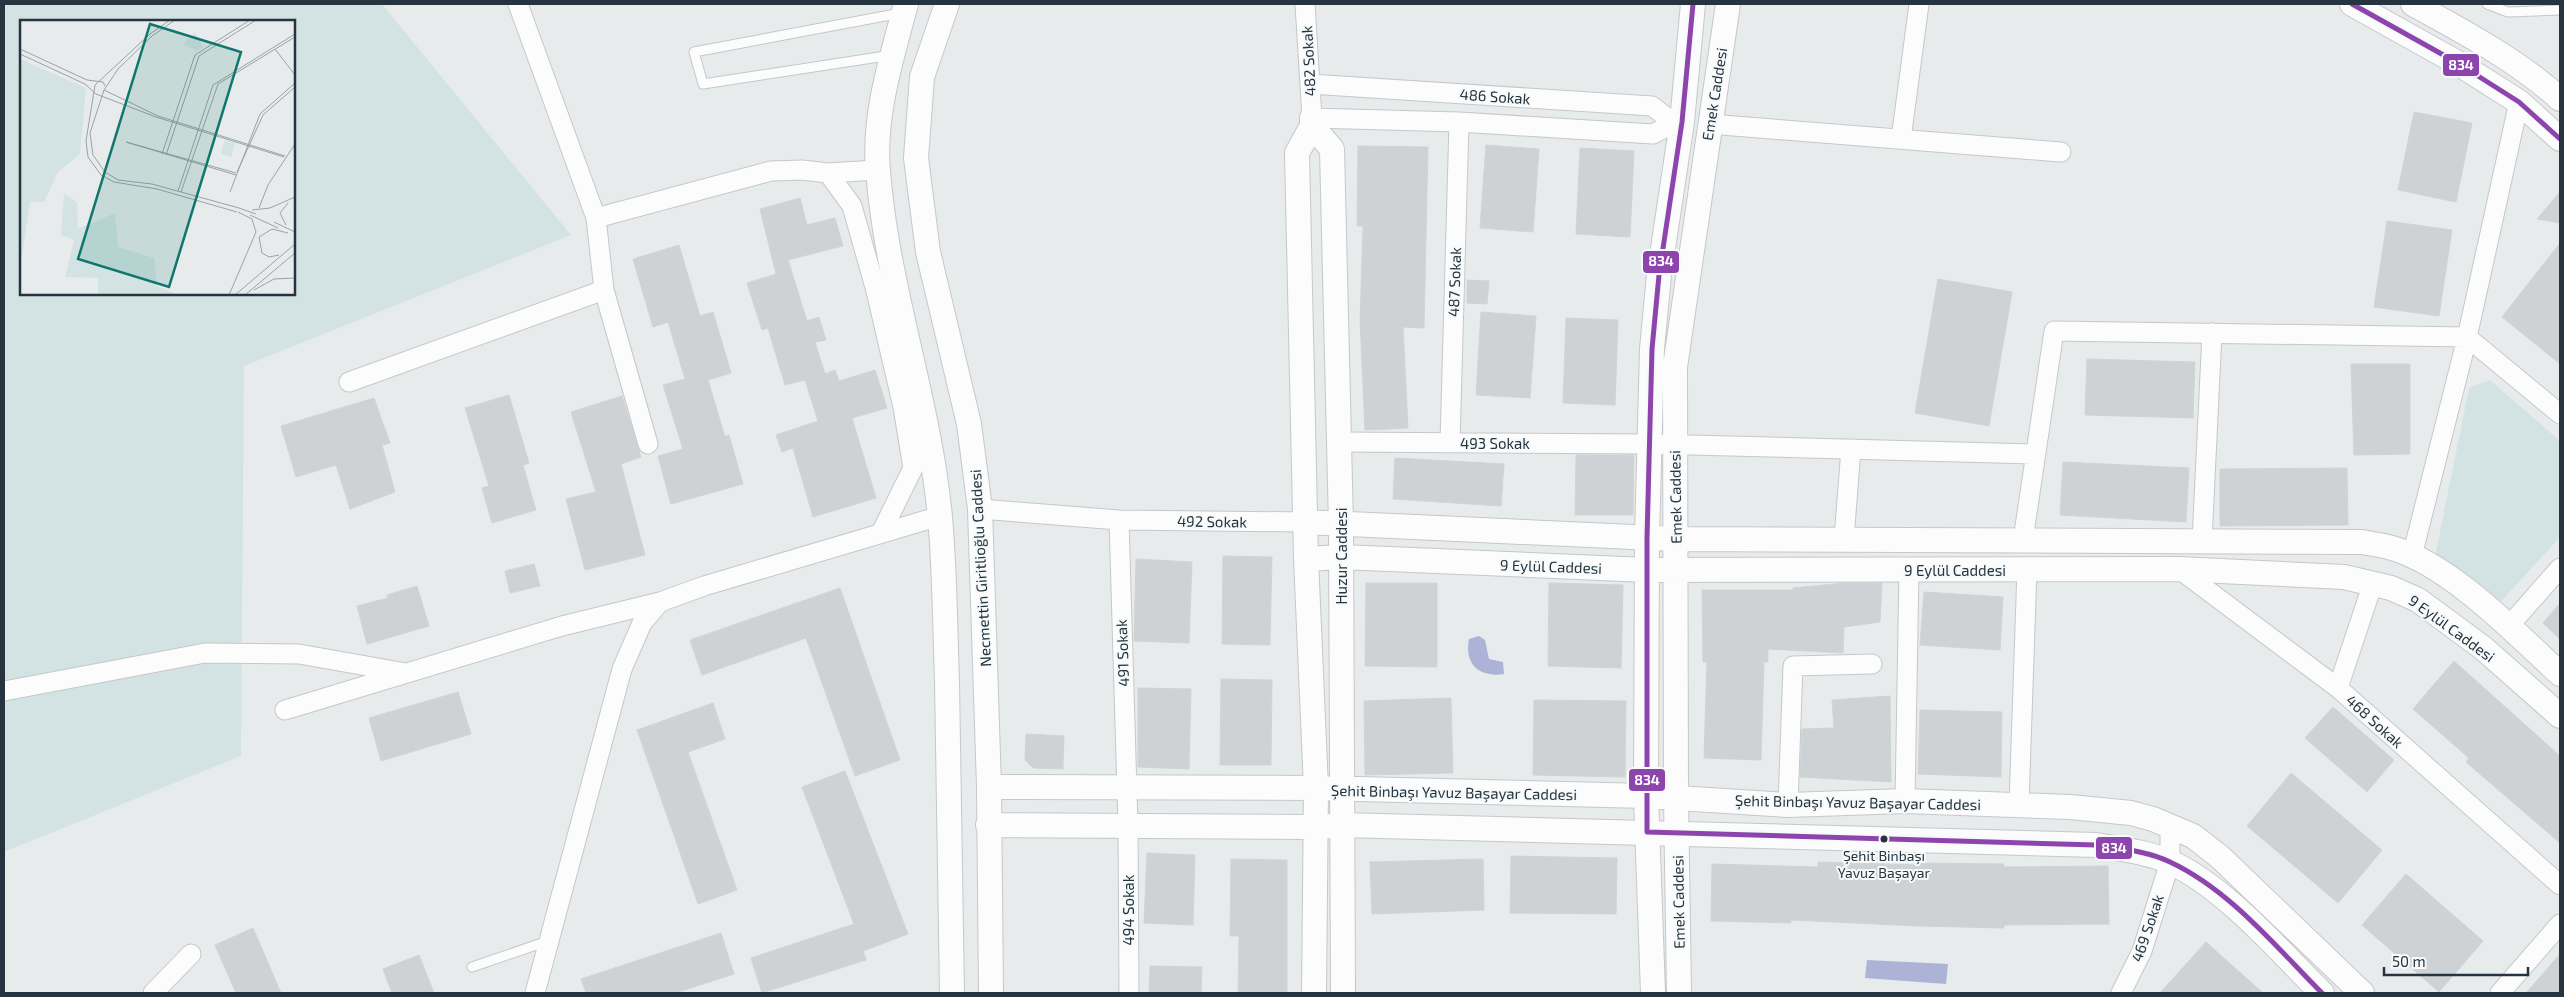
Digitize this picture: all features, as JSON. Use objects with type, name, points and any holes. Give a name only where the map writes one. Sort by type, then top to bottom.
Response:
[{"type":"street","points":[[518,4],[596,218],[604,290],[648,444]]},
{"type":"street","name":"Necmettin Giritlioğlu Caddesi","points":[[947,4],[922,77],[916,158],[928,252],[969,424],[980,509],[988,787],[991,993]]},
{"type":"street","name":"482 Sokak","points":[[1305,4],[1312,122]]},
{"type":"street","name":"Emek Caddesi","points":[[1653,993],[1646,796],[1647,538],[1652,348],[1659,275],[1693,4]]},
{"type":"street","name":"Emek Caddesi","points":[[1679,993],[1676,832],[1675,367],[1728,4]]},
{"type":"street","points":[[1901,139],[1919,4]]},
{"type":"street","points":[[2352,4],[2456,62],[2519,102],[2560,139]]},
{"type":"street","points":[[2413,4],[2468,34],[2539,80],[2560,99]]},
{"type":"street","points":[[905,8],[892,55],[879,128],[877,170],[890,257],[926,416],[940,516],[950,810],[952,993]]},
{"type":"street","name":"486 Sokak","points":[[1310,84],[1652,106],[1678,122]]},
{"type":"street","points":[[2412,556],[2467,336],[2519,102]]},
{"type":"street","points":[[1312,122],[1298,153],[1306,559],[1316,788],[1314,993]]},
{"type":"street","name":"486 Sokak","points":[[1312,122],[1459,122],[1653,134],[1678,122]]},
{"type":"street","name":"Huzur Caddesi","points":[[1312,122],[1332,149],[1341,525],[1344,824],[1343,993]]},
{"type":"street","name":"487 Sokak","points":[[1450,442],[1459,122]]},
{"type":"street","points":[[1678,122],[2061,152]]},
{"type":"street","points":[[596,218],[771,171],[802,170],[828,173],[877,170]]},
{"type":"street","points":[[828,173],[852,206],[878,301],[903,407],[913,468],[881,533]]},
{"type":"street","points":[[349,382],[604,290]]},
{"type":"street","points":[[2023,540],[2054,331],[2467,336],[2560,414]]},
{"type":"street","points":[[2202,541],[2212,332]]},
{"type":"street","name":"493 Sokak","points":[[1339,442],[1675,444],[2036,454]]},
{"type":"street","points":[[1844,539],[1851,449]]},
{"type":"street","name":"492 Sokak","points":[[980,509],[1119,520],[1305,522]]},
{"type":"street","points":[[284,710],[562,626],[660,602],[704,586],[940,516]]},
{"type":"street","name":"491 Sokak","points":[[1119,520],[1128,826]]},
{"type":"street","name":"9 Eylül Caddesi","points":[[1305,522],[1647,538],[2362,542],[2392,548],[2412,556],[2473,596],[2509,626],[2560,674]]},
{"type":"street","name":"9 Eylül Caddesi","points":[[1306,559],[1341,557],[1647,570],[2179,569],[2344,577],[2373,583],[2418,600],[2484,648],[2560,716]]},
{"type":"street","points":[[2509,626],[2560,568]]},
{"type":"street","name":"468 Sokak","points":[[2179,569],[2338,688],[2560,885]]},
{"type":"street","points":[[1905,801],[1909,570]]},
{"type":"street","points":[[2019,804],[2027,570]]},
{"type":"street","points":[[2338,688],[2373,583]]},
{"type":"street","points":[[534,993],[622,669],[642,623],[660,602]]},
{"type":"street","points":[[4,691],[205,653],[299,654],[406,673]]},
{"type":"street","points":[[1788,805],[1793,666],[1872,664]]},
{"type":"street","name":"Şehit Binbaşı Yavuz Başayar Caddesi","points":[[988,787],[1316,788],[1646,796],[1788,805],[1905,801],[2019,804],[2130,813],[2170,825],[2193,836],[2220,857],[2362,993]]},
{"type":"street","points":[[988,825],[1316,827],[1344,824],[2096,845],[2131,851],[2170,862],[2193,876],[2237,909],[2322,993]]},
{"type":"street","name":"469 Sokak","points":[[2121,993],[2142,950],[2170,862],[2170,825]]},
{"type":"street","name":"494 Sokak","points":[[1128,826],[1129,993]]},
{"type":"street","points":[[2500,993],[2560,924]]},
{"type":"street","points":[[153,993],[191,954]]},
{"type":"lane","points":[[2487,4],[2508,12],[2560,10]]},
{"type":"lane","points":[[892,55],[703,84],[694,52],[905,8]]},
{"type":"lane","points":[[472,967],[549,941]]},
{"type":"shaded area","points":[[4,4],[382,4],[571,235],[244,366],[241,756],[4,852]]},
{"type":"shaded area","points":[[2490,380],[2560,441],[2560,537],[2498,605],[2435,557],[2469,388]]},
{"type":"water","points":[[1479,636],[1485,640],[1489,659],[1503,662],[1504,674],[1487,674],[1475,667],[1471,662],[1468,648],[1469,639]]},
{"type":"water","points":[[1867,960],[1948,964],[1946,984],[1865,978]]},
{"type":"building","points":[[2414,112],[2472,123],[2456,202],[2398,190]]},
{"type":"building","points":[[1486,145],[1539,149],[1533,232],[1480,228]]},
{"type":"building","points":[[1358,146],[1428,147],[1424,328],[1403,327],[1408,428],[1365,430],[1360,320],[1363,226],[1357,226]]},
{"type":"building","points":[[1580,148],[1634,151],[1630,237],[1576,234]]},
{"type":"building","points":[[2560,192],[2560,223],[2537,219]]},
{"type":"building","points":[[800,198],[807,225],[835,218],[843,246],[788,260],[807,321],[819,317],[826,340],[815,342],[825,374],[835,370],[839,381],[875,370],[887,408],[852,418],[876,498],[813,517],[793,448],[782,452],[776,435],[818,421],[805,380],[785,385],[768,328],[762,330],[747,283],[776,274],[760,209]]},
{"type":"building","points":[[2387,221],[2452,230],[2439,316],[2374,307]]},
{"type":"building","points":[[2560,243],[2560,364],[2502,317]]},
{"type":"building","points":[[679,245],[700,316],[713,312],[731,373],[708,380],[725,437],[729,435],[743,484],[671,504],[658,456],[683,449],[663,385],[685,379],[668,322],[653,327],[633,259]]},
{"type":"building","points":[[1938,279],[2012,292],[1989,426],[1915,413]]},
{"type":"building","points":[[1467,280],[1489,281],[1487,304],[1467,303]]},
{"type":"building","points":[[1481,312],[1536,316],[1530,398],[1476,395]]},
{"type":"building","points":[[1566,318],[1618,320],[1615,405],[1563,403]]},
{"type":"building","points":[[2087,359],[2195,362],[2193,418],[2085,415]]},
{"type":"building","points":[[2351,364],[2410,364],[2410,454],[2354,455]]},
{"type":"building","points":[[509,395],[529,463],[523,465],[536,510],[492,523],[482,488],[489,486],[465,408]]},
{"type":"building","points":[[622,396],[641,457],[621,464],[645,555],[585,570],[566,499],[596,492],[571,412]]},
{"type":"building","points":[[374,398],[390,443],[382,445],[395,492],[350,509],[336,465],[296,477],[281,426]]},
{"type":"building","points":[[1576,455],[1634,455],[1633,515],[1575,515]]},
{"type":"building","points":[[1395,458],[1504,464],[1501,506],[1393,499]]},
{"type":"building","points":[[2063,462],[2189,468],[2186,522],[2060,515]]},
{"type":"building","points":[[2347,468],[2348,525],[2220,526],[2220,469]]},
{"type":"building","points":[[1223,556],[1272,557],[1270,645],[1222,644]]},
{"type":"building","points":[[1136,559],[1192,562],[1189,643],[1134,641]]},
{"type":"building","points":[[534,564],[540,586],[510,593],[505,571]]},
{"type":"building","points":[[1366,583],[1437,583],[1437,667],[1365,666]]},
{"type":"building","points":[[1549,583],[1623,585],[1621,668],[1548,666]]},
{"type":"building","points":[[1845,583],[1882,583],[1880,622],[1844,627],[1843,653],[1768,649],[1768,662],[1764,662],[1761,760],[1704,758],[1707,662],[1703,662],[1702,590],[1793,590],[1793,588]]},
{"type":"building","points":[[417,586],[429,626],[367,644],[357,606],[388,598],[387,595]]},
{"type":"building","points":[[840,588],[900,760],[855,776],[806,638],[702,675],[690,640]]},
{"type":"building","points":[[1924,592],[2003,597],[2000,650],[1920,645]]},
{"type":"building","points":[[2560,603],[2560,639],[2543,623]]},
{"type":"building","points":[[2454,661],[2560,756],[2560,843],[2466,762],[2469,758],[2413,709]]},
{"type":"building","points":[[1221,679],[1272,680],[1271,765],[1220,765]]},
{"type":"building","points":[[1138,688],[1191,689],[1189,769],[1138,767]]},
{"type":"building","points":[[458,692],[471,734],[381,761],[369,718]]},
{"type":"building","points":[[1890,696],[1891,782],[1800,777],[1802,729],[1834,728],[1832,700]]},
{"type":"building","points":[[1451,698],[1453,773],[1365,775],[1364,701]]},
{"type":"building","points":[[1534,700],[1626,701],[1625,777],[1533,775]]},
{"type":"building","points":[[713,703],[725,739],[688,752],[737,890],[698,904],[637,730]]},
{"type":"building","points":[[2333,707],[2394,760],[2367,792],[2305,738]]},
{"type":"building","points":[[1920,710],[2002,712],[2001,777],[1918,774]]},
{"type":"building","points":[[1026,734],[1064,736],[1063,769],[1033,768],[1025,760]]},
{"type":"building","points":[[845,771],[908,934],[863,951],[866,960],[762,993],[751,958],[854,924],[802,787]]},
{"type":"building","points":[[2291,773],[2382,850],[2338,903],[2247,826]]},
{"type":"building","points":[[1147,853],[1195,855],[1193,925],[1144,923]]},
{"type":"building","points":[[1511,856],[1617,858],[1616,914],[1510,913]]},
{"type":"building","points":[[1231,859],[1287,860],[1287,993],[1238,993],[1239,936],[1230,936]]},
{"type":"building","points":[[1483,859],[1484,910],[1372,914],[1370,862]]},
{"type":"building","points":[[1818,862],[1918,865],[1918,863],[2004,864],[2004,867],[2108,866],[2109,924],[2004,925],[2004,928],[1791,920],[1791,923],[1711,921],[1712,864],[1818,867]]},
{"type":"building","points":[[2406,874],[2483,941],[2439,992],[2362,925]]},
{"type":"building","points":[[253,928],[281,993],[236,993],[215,945]]},
{"type":"building","points":[[721,933],[734,974],[675,993],[586,993],[581,979]]},
{"type":"building","points":[[2206,942],[2263,993],[2160,993]]},
{"type":"building","points":[[2560,954],[2560,993],[2526,993]]},
{"type":"building","points":[[419,955],[434,993],[392,993],[383,969]]},
{"type":"building","points":[[1150,966],[1202,967],[1201,993],[1149,993]]},
{"type":"transit line","name":"834","points":[[1693,4],[1682,122],[1659,275],[1652,349],[1647,538],[1647,832],[2096,845],[2143,853],[2170,862],[2213,888],[2270,939],[2322,993]]},
{"type":"transit line","name":"834","points":[[2352,4],[2456,62],[2519,102],[2560,139]]},
{"type":"place","name":"Şehit Binbaşı Yavuz Başayar","points":[[1884,839]]}]
